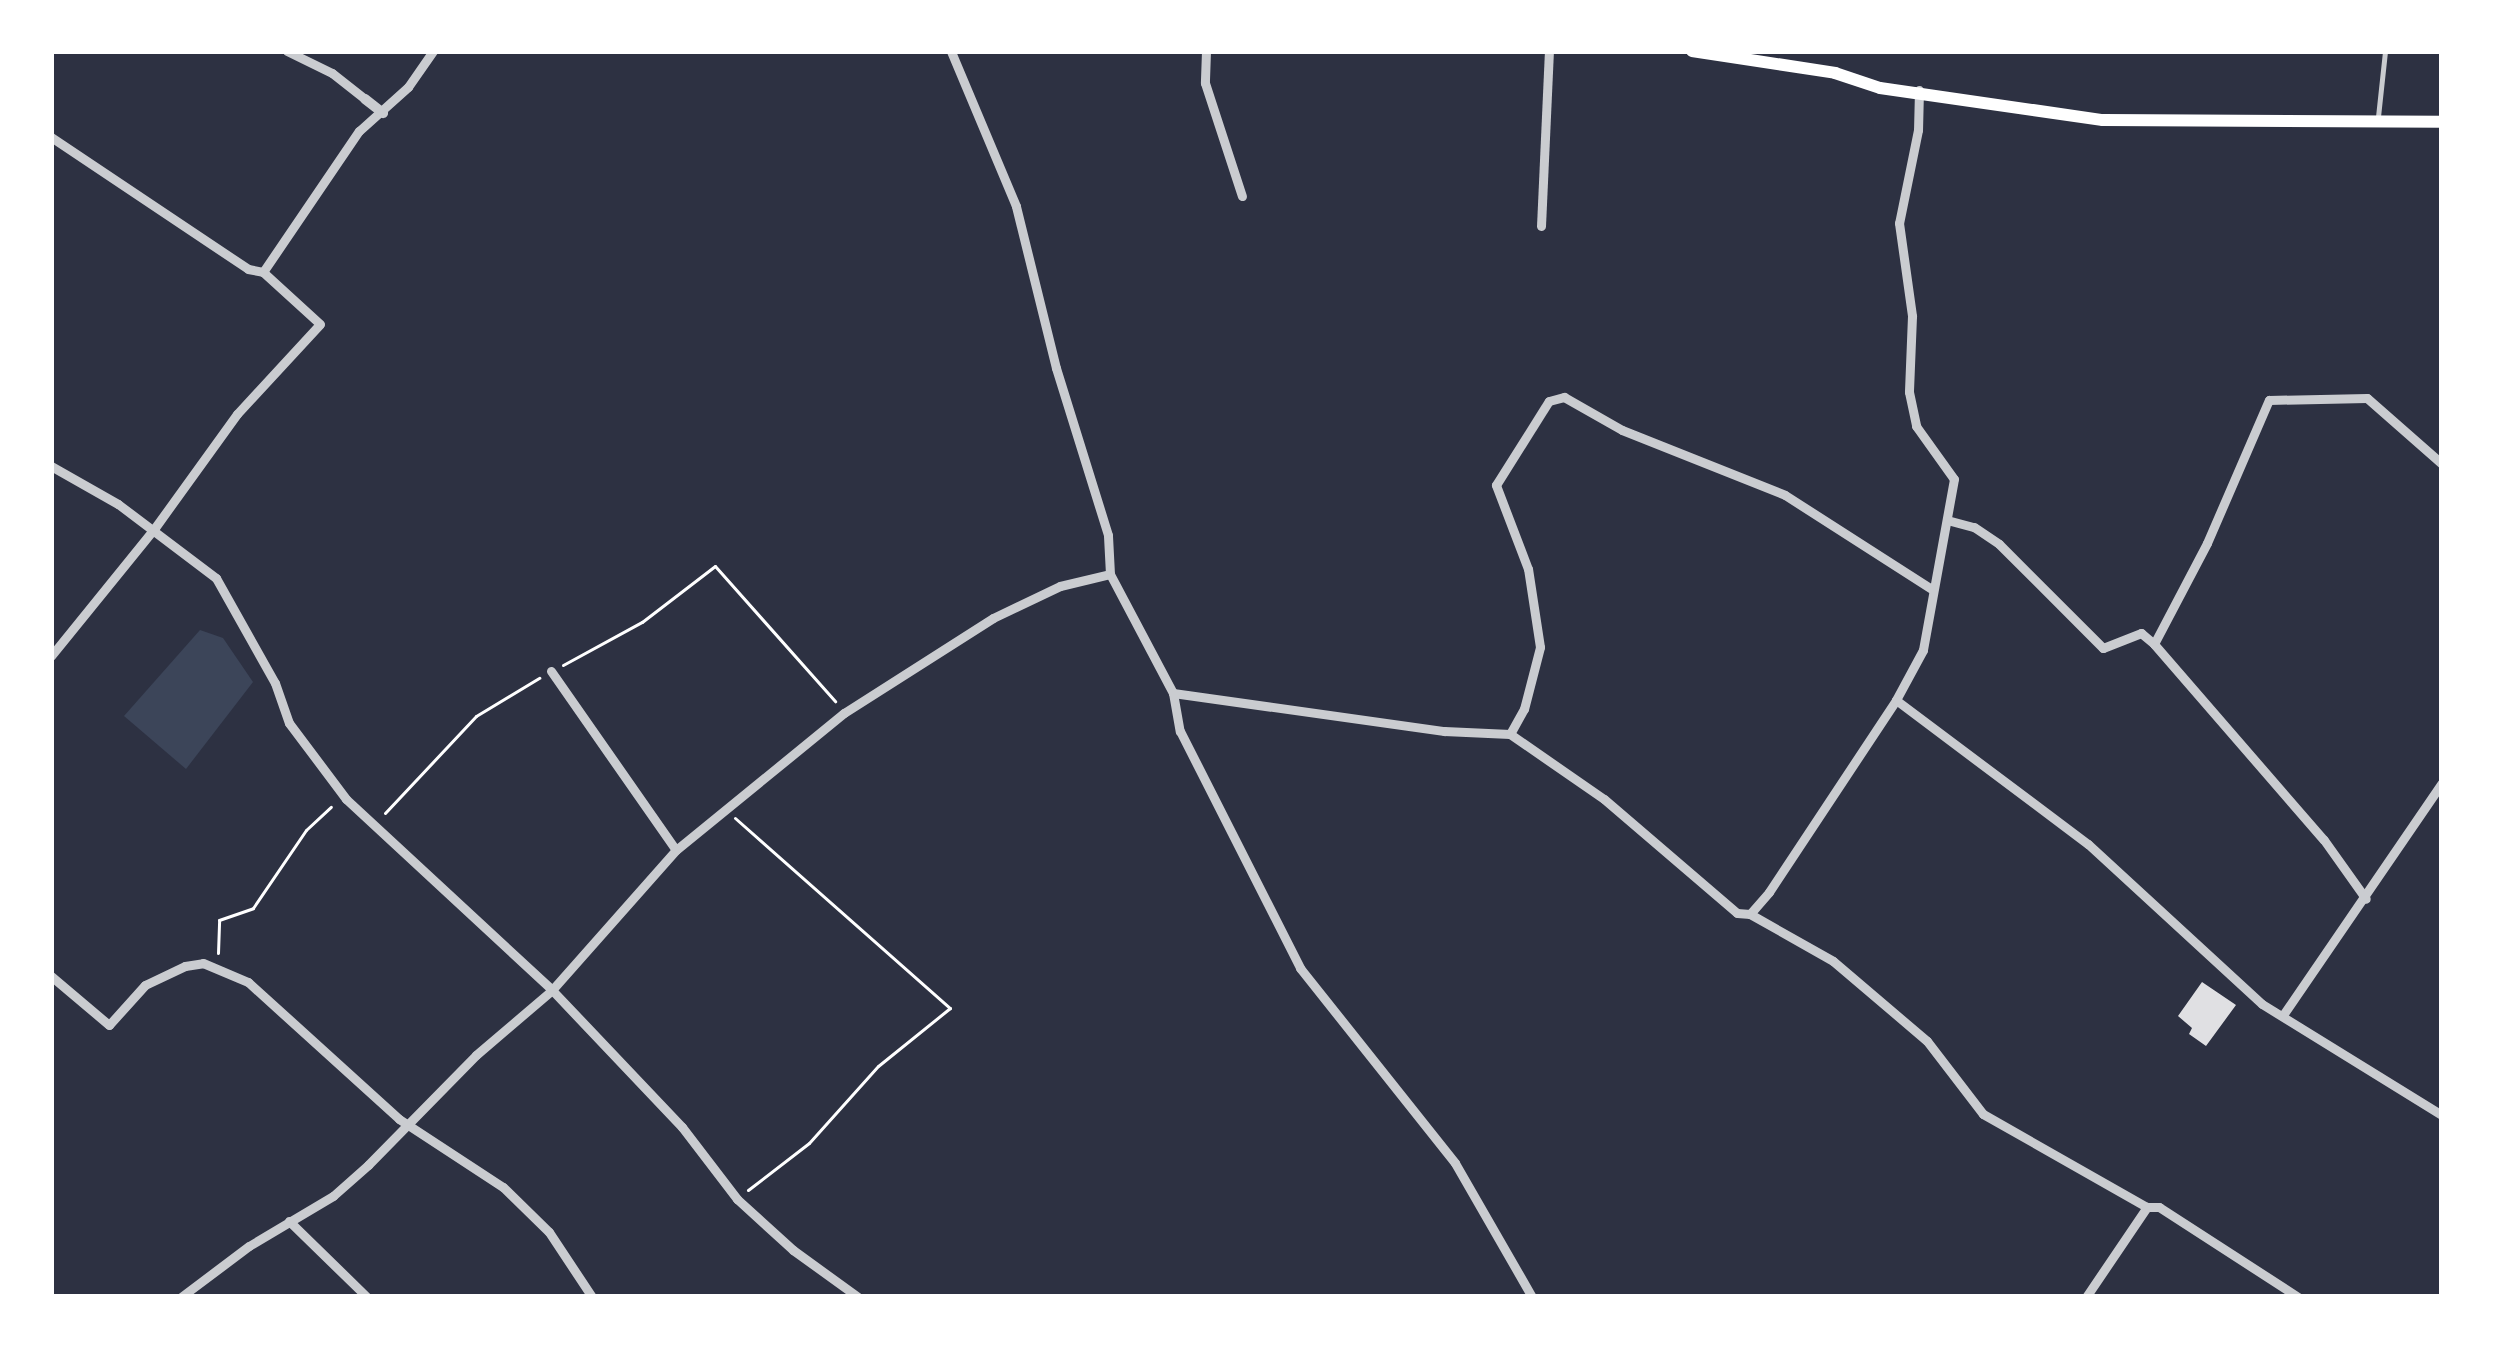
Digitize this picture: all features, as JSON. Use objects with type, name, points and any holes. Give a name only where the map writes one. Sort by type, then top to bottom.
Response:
[{"type":"main road","points":[[1692,51],[1835,73],[1880,88],[2103,120],[2442,122]]},
{"type":"street","points":[[287,51],[332,74],[383,113]]},
{"type":"street","points":[[263,272],[358,131],[383,113],[433,51]]},
{"type":"street","points":[[952,51],[1016,206],[1056,368],[1108,535],[1110,574],[1173,694],[1180,731],[1300,968],[1455,1163],[1532,1297]]},
{"type":"street","points":[[1206,51],[1205,83],[1241,196]]},
{"type":"street","points":[[1541,226],[1549,51]]},
{"type":"street","points":[[1750,914],[1896,700],[1923,650],[1954,479],[1916,426],[1909,392],[1912,316],[1899,223],[1918,130],[1919,90]]},
{"type":"street","points":[[51,137],[248,268],[263,272],[320,324],[237,414],[154,530],[51,656]]},
{"type":"street","points":[[1510,734],[1524,709],[1540,647],[1528,569],[1496,485],[1549,401],[1564,397],[1622,430],[1785,495],[1933,590]]},
{"type":"street","points":[[2154,644],[2206,543],[2269,400],[2367,398],[2442,464]]},
{"type":"street","points":[[51,466],[154,530],[216,578],[275,682],[289,723],[346,799],[552,990],[654,1095],[737,1199],[793,1250],[858,1297]]},
{"type":"street","points":[[1947,520],[1974,527],[1999,544],[2103,648],[2141,633],[2154,644],[2324,840],[2366,899]]},
{"type":"street","points":[[181,1297],[333,1196],[410,1127],[476,1054],[552,990],[676,850],[844,713],[1023,602],[1110,574]]},
{"type":"street","points":[[551,670],[676,850]]},
{"type":"street","points":[[1173,694],[1444,731],[1510,734],[1604,799],[1737,913],[1750,914],[1833,961],[1927,1041],[1983,1114],[2147,1207],[2159,1207],[2298,1297]]},
{"type":"street","points":[[1896,700],[2088,844],[2242,988],[2442,1115]]},
{"type":"street","points":[[2283,1016],[2442,783]]},
{"type":"street","points":[[51,976],[109,1025],[145,985],[185,966],[219,967],[248,982],[410,1127],[503,1187],[549,1232],[592,1297]]},
{"type":"street","points":[[2086,1297],[2147,1207]]},
{"type":"street","points":[[289,1221],[367,1297]]},
{"type":"lane","points":[[2378,119],[2386,51]]},
{"type":"path","points":[[376,823],[476,716],[642,622],[715,566],[844,713]]},
{"type":"path","points":[[219,967],[219,920],[247,914],[306,830],[346,799]]},
{"type":"path","points":[[724,808],[950,1008],[878,1066],[809,1143],[737,1199]]},
{"type":"shaded area","points":[[200,630],[223,638],[253,682],[186,769],[124,716]]},
{"type":"building","points":[[2202,982],[2236,1005],[2206,1046],[2189,1034],[2192,1028],[2178,1016]]}]
